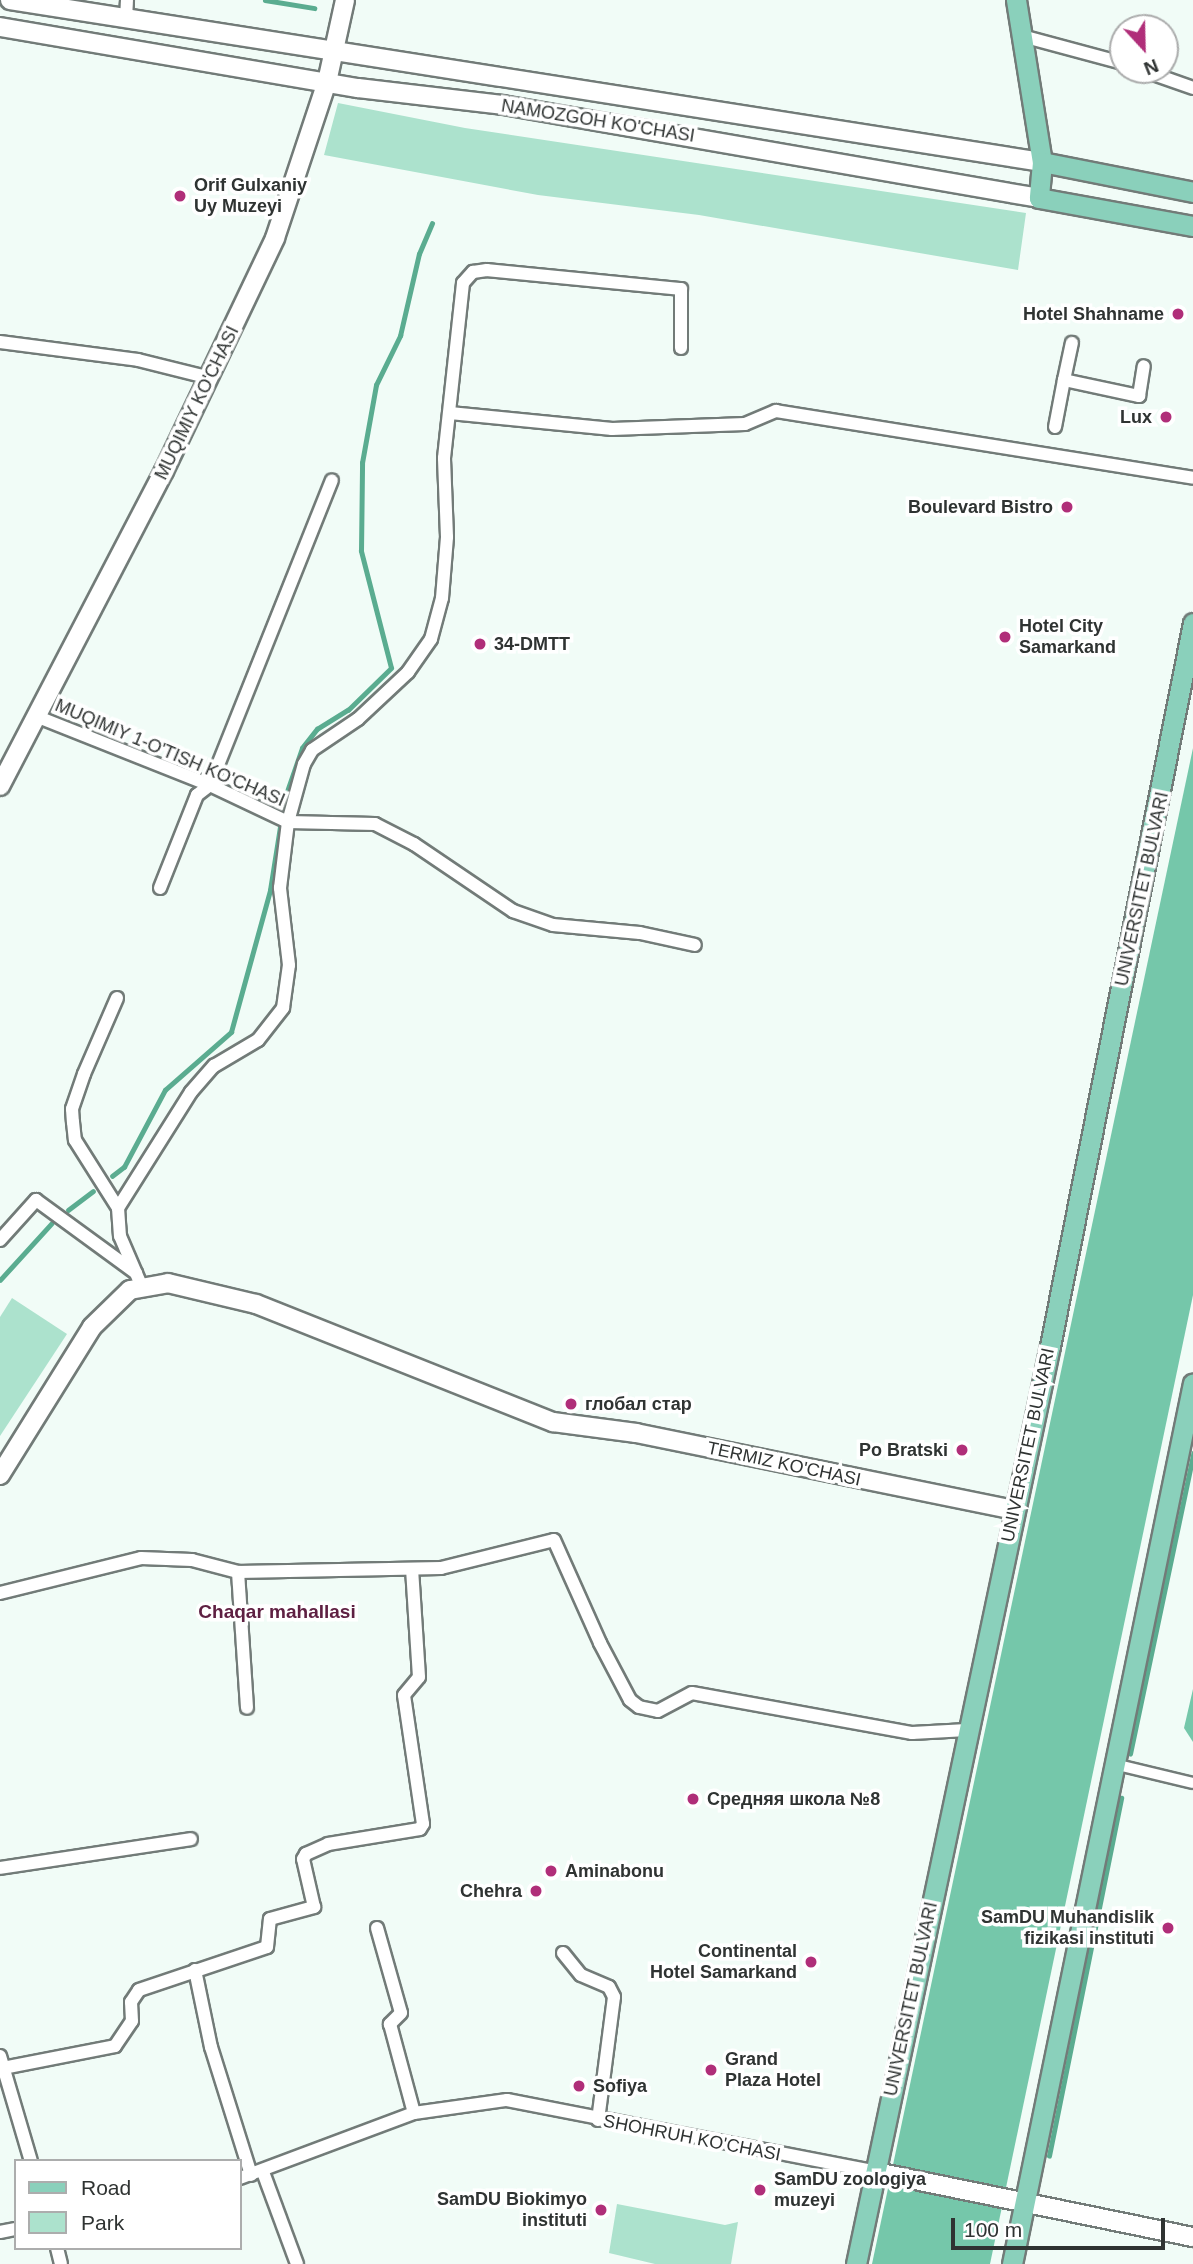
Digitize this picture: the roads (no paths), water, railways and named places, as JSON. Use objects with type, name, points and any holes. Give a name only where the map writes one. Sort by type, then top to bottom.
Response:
[{"type":"main road","name":"NAMOZGOH KO'CHASI","points":[[10,0],[335,54],[666,102],[1042,162],[1193,192]]},
{"type":"main road","name":"MUQIMIY KO'CHASI","points":[[0,786],[38,717],[210,378],[275,238],[327,82],[345,0]]},
{"type":"main road","points":[[1016,0],[1042,162],[1039,198]]},
{"type":"main road","name":"NAMOZGOH KO'CHASI","points":[[0,27],[327,82],[658,131],[1193,226]]},
{"type":"main road","points":[[658,131],[666,102]]},
{"type":"main road","name":"UNIVERSITET BULVARI","points":[[856,2264],[1014,1510],[1193,624]]},
{"type":"main road","points":[[0,1475],[78,1345],[139,1279]]},
{"type":"main road","name":"TERMIZ KO'CHASI","points":[[139,1279],[185,1284],[256,1304],[553,1422],[636,1433],[1014,1510]]},
{"type":"main road","points":[[1012,2264],[1193,1383]]},
{"type":"main road","name":"SHOHRUH KO'CHASI","points":[[876,2172],[1193,2237]]},
{"type":"street","points":[[126,19],[127,0]]},
{"type":"street","points":[[1023,36],[1109,59]]},
{"type":"street","points":[[118,1208],[191,1092],[214,1066],[258,1040],[283,1008],[289,965],[279,904],[288,821],[304,764],[312,750],[358,719],[408,672],[431,639],[443,586],[450,413],[463,283],[474,272],[540,273],[681,289],[681,348]]},
{"type":"street","points":[[0,342],[138,360],[210,378]]},
{"type":"street","points":[[1055,427],[1072,343]]},
{"type":"street","points":[[1064,380],[1139,396],[1144,366]]},
{"type":"street","points":[[450,413],[612,429],[745,424],[776,411],[1193,478]]},
{"type":"street","points":[[160,888],[197,795],[211,785],[332,480]]},
{"type":"street","name":"MUQIMIY 1-O'TISH KO'CHASI","points":[[38,717],[211,785],[288,821]]},
{"type":"street","points":[[288,821],[375,824],[414,844],[513,911],[553,925],[640,933],[695,945]]},
{"type":"street","points":[[117,999],[72,1109],[75,1140],[118,1208],[120,1236],[139,1279]]},
{"type":"street","points":[[0,1240],[36,1200],[139,1279]]},
{"type":"street","points":[[0,1593],[141,1558],[192,1560],[238,1572],[441,1568],[554,1540],[611,1665],[630,1700],[639,1707],[657,1710],[692,1693],[912,1733],[967,1730]]},
{"type":"street","points":[[30,2159],[2,2062],[115,2046],[132,2021],[133,1995],[195,1970],[267,1947],[270,1919],[314,1907],[303,1859],[306,1854],[328,1844],[420,1829],[423,1824],[404,1695],[419,1677],[412,1569]]},
{"type":"street","points":[[238,1572],[247,1708]]},
{"type":"street","points":[[1114,1764],[1193,1783]]},
{"type":"street","points":[[0,1868],[191,1839]]},
{"type":"street","points":[[377,1928],[401,2013],[390,2024],[415,2113]]},
{"type":"street","points":[[563,1953],[581,1975],[609,1987],[614,1997],[598,2120]]},
{"type":"street","points":[[195,1970],[211,2047],[251,2175],[297,2264]]},
{"type":"street","name":"SHOHRUH KO'CHASI","points":[[251,2175],[415,2113],[507,2100],[598,2120],[876,2172]]},
{"type":"waterway","points":[[265,0],[314,8]]},
{"type":"waterway","points":[[283,803],[302,748],[317,729],[348,710],[391,668],[361,551],[362,463],[376,385],[400,336],[419,254],[432,224]]},
{"type":"waterway","points":[[112,1176],[124,1167],[165,1090],[231,1032],[270,890],[280,827]]},
{"type":"waterway","points":[[68,1210],[93,1191]]},
{"type":"waterway","points":[[0,1280],[51,1224]]},
{"type":"waterway","points":[[1130,1754],[1193,1454]]},
{"type":"waterway","points":[[1049,2156],[1121,1798]]},
{"type":"place","name":"Orif Gulxaniy Uy Muzeyi","points":[[180,196]]},
{"type":"place","name":"Hotel Shahname","points":[[1178,314]]},
{"type":"place","name":"Lux","points":[[1166,417]]},
{"type":"place","name":"Boulevard Bistro","points":[[1067,507]]},
{"type":"place","name":"Hotel City Samarkand","points":[[1005,637]]},
{"type":"place","name":"34-DMTT","points":[[480,644]]},
{"type":"place","name":"глобал стар","points":[[571,1404]]},
{"type":"place","name":"Po Bratski","points":[[962,1450]]},
{"type":"place","name":"Средняя школа №8","points":[[693,1799]]},
{"type":"place","name":"Aminabonu","points":[[551,1871]]},
{"type":"place","name":"Chehra","points":[[536,1891]]},
{"type":"place","name":"SamDU Muhandislik fizikasi instituti","points":[[1168,1928]]},
{"type":"place","name":"Continental Hotel Samarkand","points":[[811,1962]]},
{"type":"place","name":"Grand Plaza Hotel","points":[[711,2070]]},
{"type":"place","name":"Sofiya","points":[[579,2086]]},
{"type":"place","name":"SamDU zoologiya muzeyi","points":[[760,2190]]},
{"type":"place","name":"SamDU Biokimyo instituti","points":[[601,2210]]},
{"type":"district","name":"Chaqar mahallasi","points":[[277,1612]]}]
